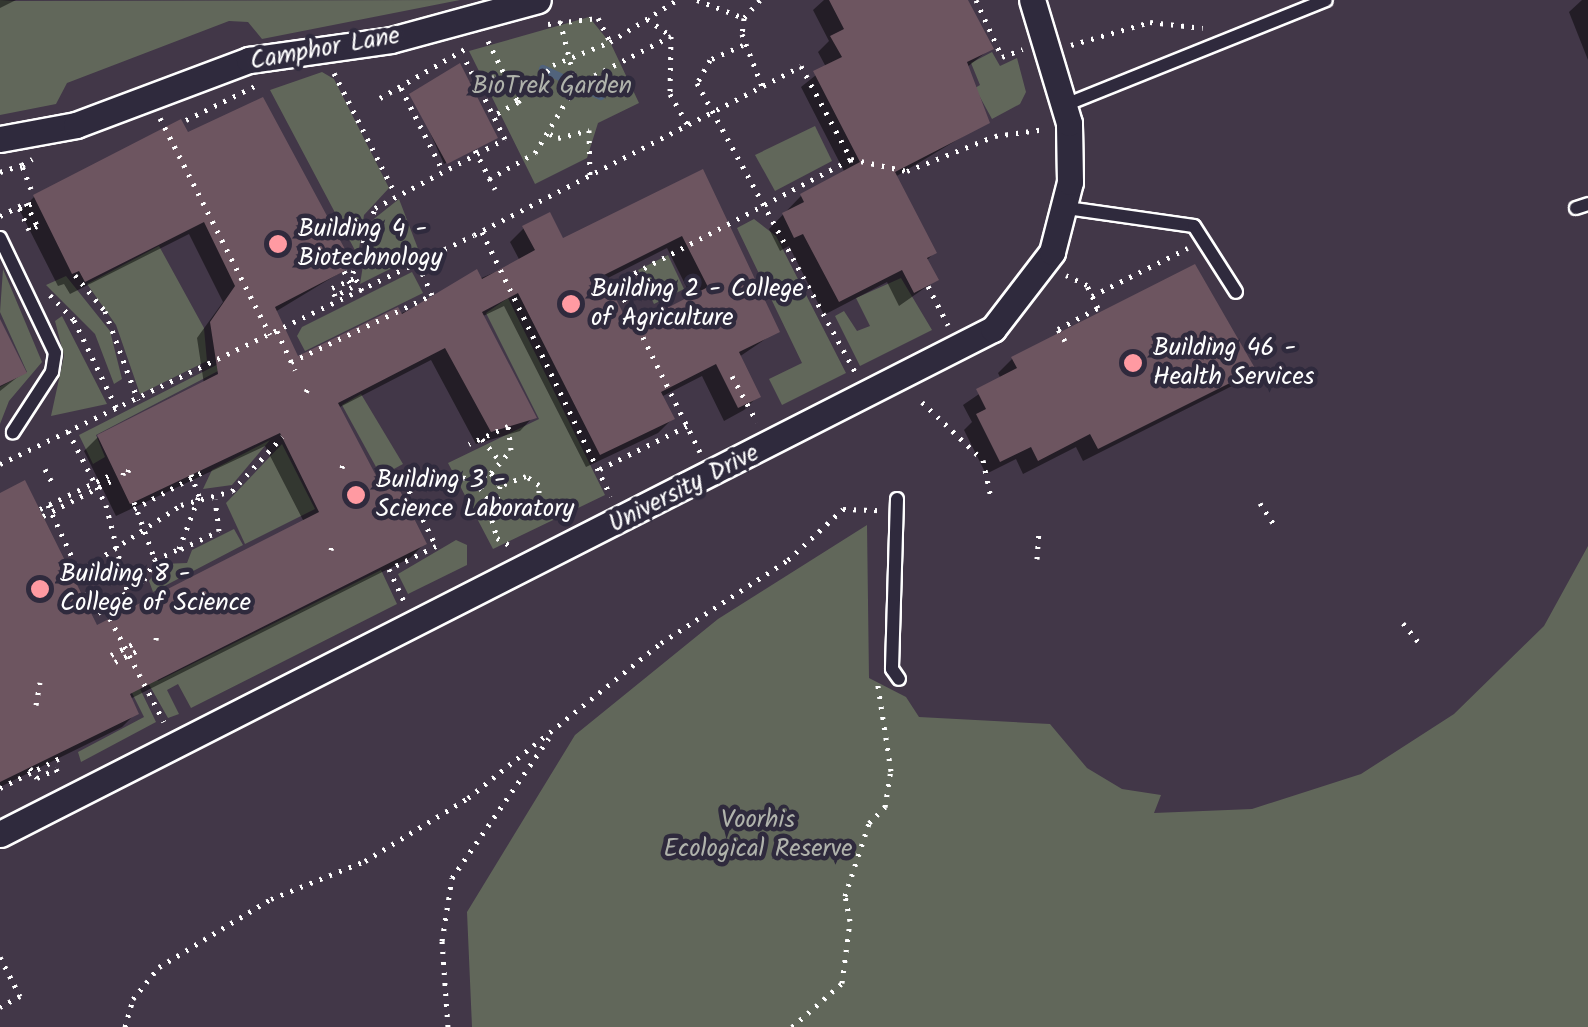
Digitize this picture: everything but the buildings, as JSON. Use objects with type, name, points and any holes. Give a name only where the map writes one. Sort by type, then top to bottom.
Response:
[{"type":"street","name":"University Drive","points":[[0,834],[979,339],[1035,282],[1067,208],[1072,157],[1065,105],[1032,0]]},
{"type":"street","name":"Camphor Lane","points":[[0,138],[76,125],[248,60],[391,40],[541,12]]},
{"type":"lane","points":[[1065,105],[1326,0]]},
{"type":"lane","points":[[1067,208],[1194,226],[1204,234],[1236,292]]},
{"type":"lane","points":[[0,238],[54,353],[52,372],[13,432]]},
{"type":"lane","points":[[895,506],[896,674]]},
{"type":"path","points":[[493,116],[518,102],[554,64],[610,42],[677,0]]},
{"type":"path","points":[[697,0],[744,18]]},
{"type":"path","points":[[760,0],[744,18],[743,45],[762,86]]},
{"type":"path","points":[[976,0],[1002,58],[1023,49]]},
{"type":"path","points":[[541,12],[560,22],[598,18],[610,42]]},
{"type":"path","points":[[647,19],[671,36]]},
{"type":"path","points":[[489,179],[535,153],[550,134],[576,85],[573,56],[560,22]]},
{"type":"path","points":[[1071,45],[1150,22],[1196,29]]},
{"type":"path","points":[[380,98],[463,55],[470,45],[506,36]]},
{"type":"path","points":[[576,85],[671,36]]},
{"type":"path","points":[[671,36],[670,94],[688,125]]},
{"type":"path","points":[[488,41],[518,102]]},
{"type":"path","points":[[743,45],[703,69],[706,75],[697,83],[857,375]]},
{"type":"path","points":[[362,290],[354,278],[366,222],[396,193],[505,139],[463,55]]},
{"type":"path","points":[[0,464],[526,213],[801,66],[851,159]]},
{"type":"path","points":[[323,69],[340,79],[396,193]]},
{"type":"path","points":[[186,120],[267,77],[246,78]]},
{"type":"path","points":[[402,88],[442,169]]},
{"type":"path","points":[[164,128],[293,366],[432,295],[418,264]]},
{"type":"path","points":[[701,454],[616,284],[851,159],[906,171],[994,136],[1046,129]]},
{"type":"path","points":[[550,134],[558,138],[588,130],[590,176]]},
{"type":"path","points":[[475,150],[495,189]]},
{"type":"path","points":[[0,172],[45,155]]},
{"type":"path","points":[[22,165],[31,188]]},
{"type":"path","points":[[0,216],[26,204],[37,226],[29,230],[20,208],[36,202]]},
{"type":"path","points":[[482,231],[612,499]]},
{"type":"path","points":[[1092,296],[1204,234]]},
{"type":"path","points":[[344,271],[352,287],[335,296],[332,288],[354,278]]},
{"type":"path","points":[[75,275],[106,311],[138,400]]},
{"type":"path","points":[[1065,342],[1058,329],[1098,308],[1092,296],[1066,275]]},
{"type":"path","points":[[25,289],[40,282],[63,306],[116,408]]},
{"type":"path","points":[[928,286],[950,328]]},
{"type":"path","points":[[732,376],[758,424]]},
{"type":"path","points":[[922,402],[983,460],[990,498]]},
{"type":"path","points":[[442,475],[474,479],[491,472],[511,450],[508,426],[469,444]]},
{"type":"path","points":[[598,470],[687,426]]},
{"type":"path","points":[[68,431],[95,482],[128,593]]},
{"type":"path","points":[[79,572],[114,544],[199,496],[215,499],[246,480],[282,437]]},
{"type":"path","points":[[482,439],[499,461]]},
{"type":"path","points":[[44,469],[52,482]]},
{"type":"path","points":[[182,478],[206,470]]},
{"type":"path","points":[[123,471],[42,513],[48,506],[95,482],[123,471]]},
{"type":"path","points":[[400,472],[436,546],[388,567],[406,604]]},
{"type":"path","points":[[491,472],[500,486],[495,509],[498,538],[514,547]]},
{"type":"path","points":[[48,506],[98,612],[149,574],[154,560],[134,506],[194,474]]},
{"type":"path","points":[[179,549],[199,496],[194,474]]},
{"type":"path","points":[[474,479],[495,509],[528,515],[539,503],[539,486],[526,476],[500,486]]},
{"type":"path","points":[[154,560],[219,531],[215,499]]},
{"type":"path","points":[[1260,502],[1276,528]]},
{"type":"path","points":[[125,1027],[134,998],[158,967],[270,899],[366,861],[468,798],[661,643],[788,560],[843,508],[895,506]]},
{"type":"path","points":[[1037,559],[1039,532]]},
{"type":"path","points":[[105,609],[165,725]]},
{"type":"path","points":[[1403,623],[1421,645]]},
{"type":"path","points":[[156,640],[157,631]]},
{"type":"path","points":[[138,640],[113,659],[142,648]]},
{"type":"path","points":[[792,1027],[842,983],[850,921],[845,896],[869,823],[886,807],[890,771],[876,680],[896,674]]},
{"type":"path","points":[[36,705],[40,682]]},
{"type":"path","points":[[448,1027],[442,941],[452,878],[551,735]]},
{"type":"path","points":[[0,788],[60,758]]},
{"type":"path","points":[[30,768],[38,778],[56,769],[60,778]]},
{"type":"path","points":[[0,957],[20,996],[0,1008]]},
{"type":"shaded area","points":[[0,0],[1588,0],[1588,1027],[0,1027]]},
{"type":"green space","points":[[0,0],[460,0],[262,39],[248,22],[229,21],[67,83],[56,104],[0,115]]},
{"type":"green space","name":"BioTrek Garden","points":[[589,17],[611,44],[639,103],[598,123],[587,158],[535,184],[469,51]]},
{"type":"green space","points":[[992,52],[1000,66],[1017,58],[1026,92],[1020,104],[992,119],[975,88],[980,85],[971,63]]},
{"type":"green space","points":[[322,72],[334,79],[389,188],[364,215],[358,256],[270,90]]},
{"type":"green space","points":[[815,126],[832,161],[775,191],[755,155]]},
{"type":"green space","points":[[399,199],[420,254],[360,284],[370,222]]},
{"type":"green space","points":[[754,219],[776,236],[846,373],[782,405],[769,379],[802,363],[737,228]]},
{"type":"green space","points":[[159,246],[204,328],[207,361],[140,394],[116,325],[87,284]]},
{"type":"green space","points":[[668,255],[684,289],[654,304],[638,270]]},
{"type":"green space","points":[[3,269],[42,362],[9,401],[0,424],[0,387],[27,372],[0,312]]},
{"type":"green space","points":[[412,272],[423,293],[305,351],[297,336],[302,327]]},
{"type":"green space","points":[[66,276],[110,331],[122,379],[114,384],[95,334],[46,285]]},
{"type":"green space","points":[[901,278],[932,330],[860,366],[835,316],[844,311],[857,331],[870,326],[856,298]]},
{"type":"green space","points":[[508,298],[605,495],[493,549],[448,463],[539,419],[486,313]]},
{"type":"green space","points":[[62,316],[107,404],[51,416],[64,356],[55,321]]},
{"type":"green space","points":[[238,354],[241,359],[96,435],[105,457],[93,464],[79,435]]},
{"type":"green space","points":[[361,394],[403,464],[381,476],[342,405]]},
{"type":"green space","points":[[270,440],[232,485],[203,489],[212,470]]},
{"type":"green space","points":[[282,444],[315,509],[245,544],[226,503]]},
{"type":"green space","name":"Voorhis Ecological Reserve","points":[[867,525],[869,678],[906,697],[919,717],[1050,724],[1087,768],[1122,789],[1161,795],[1154,813],[1252,809],[1361,774],[1454,714],[1544,626],[1588,546],[1588,1027],[472,1027],[467,912],[575,735],[718,619]]},
{"type":"green space","points":[[234,529],[243,545],[153,592],[149,581],[161,564],[187,563],[192,550]]},
{"type":"green space","points":[[456,540],[467,545],[467,565],[408,594],[398,574]]},
{"type":"green space","points":[[381,570],[397,604],[191,708],[178,684],[167,690],[179,714],[168,718],[139,667],[146,663],[158,681]]},
{"type":"green space","points":[[130,668],[156,722],[81,762],[78,752],[144,717],[122,673]]},
{"type":"waterway","points":[[543,69],[601,96]]},
{"type":"place","name":"Building 4 - Biotechnology","points":[[278,244]]},
{"type":"place","name":"Building 2 - College of Agriculture","points":[[571,304]]},
{"type":"place","name":"Building 46 - Health Services","points":[[1133,363]]},
{"type":"place","name":"Building 3 - Science Laboratory","points":[[356,495]]},
{"type":"place","name":"Building 8 - College of Science","points":[[40,589]]}]
